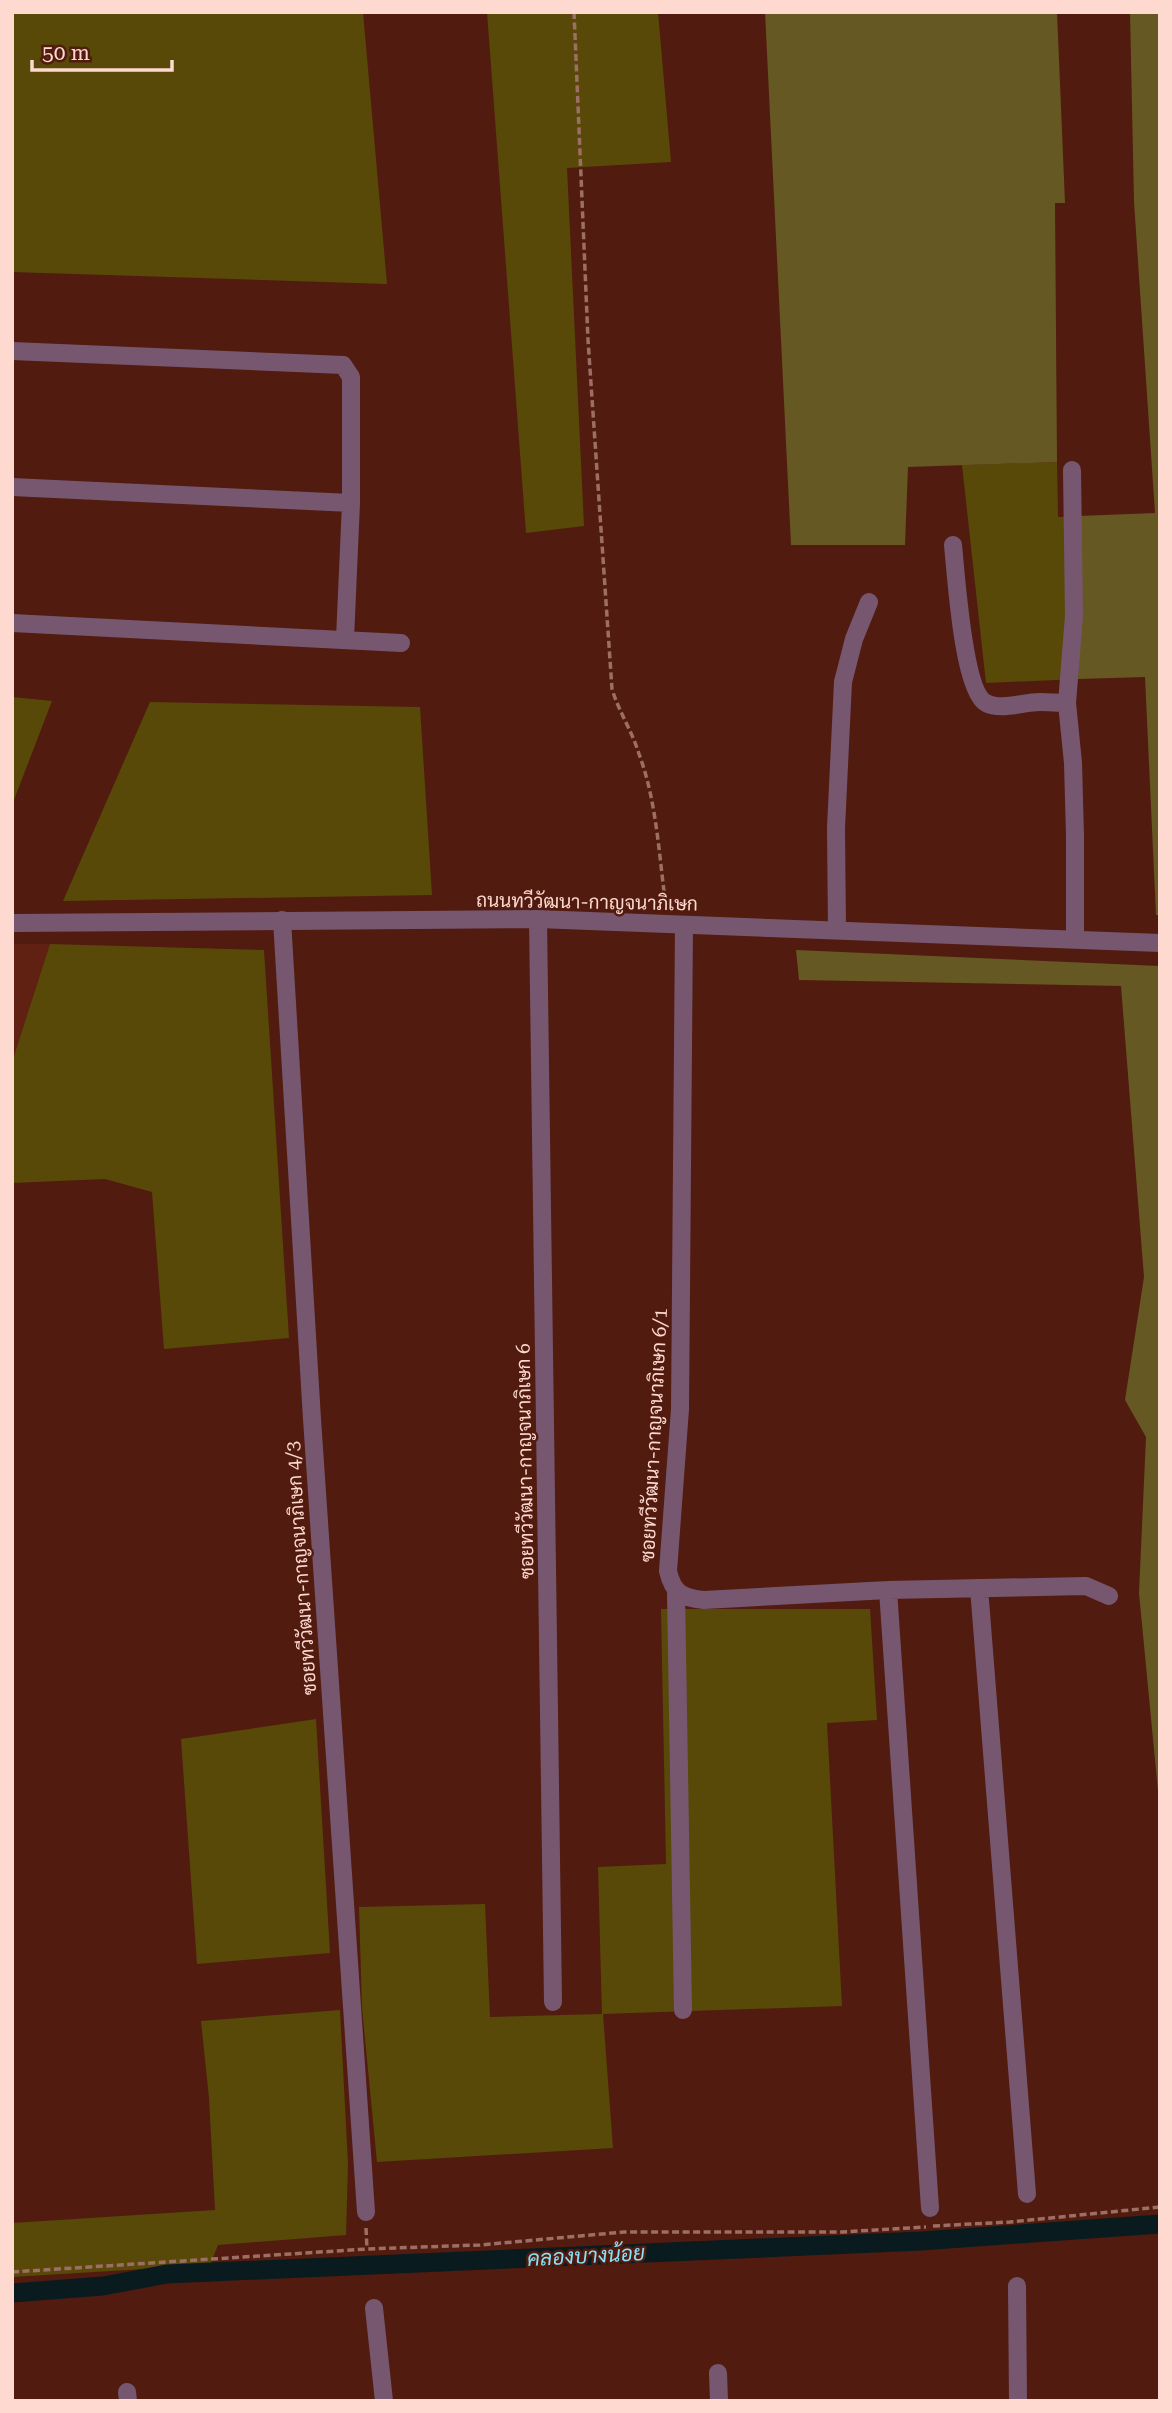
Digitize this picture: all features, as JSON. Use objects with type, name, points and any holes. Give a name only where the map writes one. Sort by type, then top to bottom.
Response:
[{"type":"street","points":[[12,351],[343,365],[351,377],[351,503],[345,639]]},
{"type":"street","points":[[1072,470],[1074,616],[1067,703],[1075,811],[1074,939]]},
{"type":"street","points":[[12,487],[351,503]]},
{"type":"street","points":[[953,545],[966,657],[971,683],[978,696],[986,703],[998,706],[1038,702],[1067,703]]},
{"type":"street","points":[[837,930],[836,828],[843,682],[854,639],[869,601]]},
{"type":"street","points":[[12,623],[401,643]]},
{"type":"street","name":"ถนนทวีวัฒนา-กาญจนาภิเษก","points":[[12,923],[538,919],[1160,943]]},
{"type":"street","name":"ซอยทวีวัฒนา-กาญจนาภิเษก 6","points":[[538,919],[554,2002]]},
{"type":"street","name":"ซอยทวีวัฒนา-กาญจนาภิเษก 4/3","points":[[282,920],[313,1433],[366,2212]]},
{"type":"street","name":"ซอยทวีวัฒนา-กาญจนาภิเษก 6/1","points":[[676,924],[680,1409],[668,1571],[676,1592],[683,2010]]},
{"type":"street","points":[[676,1592],[690,1599],[704,1600],[888,1590],[1086,1586],[1109,1596]]},
{"type":"street","points":[[979,1587],[1027,2194]]},
{"type":"street","points":[[888,1590],[930,2208]]},
{"type":"street","points":[[1017,2286],[1018,2401]]},
{"type":"street","points":[[374,2308],[384,2401]]},
{"type":"street","points":[[718,2373],[719,2401]]},
{"type":"path","points":[[574,12],[588,340],[612,689],[618,710],[639,754],[652,802],[676,924]]},
{"type":"path","points":[[12,2272],[339,2251],[480,2245],[624,2232],[855,2231],[1010,2222],[1160,2207]]},
{"type":"shaded area","points":[[12,12],[363,12],[387,284],[12,272]]},
{"type":"shaded area","points":[[487,12],[658,12],[671,162],[567,168],[584,526],[526,533]]},
{"type":"shaded area","points":[[765,12],[1057,12],[1065,203],[1055,203],[1057,462],[908,467],[905,545],[791,545]]},
{"type":"shaded area","points":[[1130,12],[1160,12],[1160,915],[1156,915],[1145,677],[1078,679],[1079,516],[1155,513],[1134,202]]},
{"type":"shaded area","points":[[1057,462],[1058,517],[1079,516],[1078,679],[986,683],[962,465]]},
{"type":"shaded area","points":[[12,697],[52,701],[12,805]]},
{"type":"shaded area","points":[[150,702],[420,707],[432,895],[63,901]]},
{"type":"shaded area","points":[[12,944],[50,944],[12,1062]]},
{"type":"shaded area","points":[[50,944],[264,950],[289,1338],[164,1349],[152,1192],[105,1179],[12,1183],[12,1062]]},
{"type":"shaded area","points":[[796,950],[1160,966],[1160,1812],[1139,1593],[1146,1437],[1125,1400],[1144,1277],[1121,986],[799,980]]},
{"type":"shaded area","points":[[661,1609],[870,1609],[877,1720],[827,1723],[842,2006],[603,2014],[613,2148],[377,2162],[362,2008],[359,1907],[485,1904],[490,2017],[602,2014],[598,1867],[666,1864]]},
{"type":"shaded area","points":[[316,1719],[330,1953],[197,1964],[181,1739]]},
{"type":"shaded area","points":[[340,2010],[348,2164],[346,2235],[218,2245],[210,2265],[12,2277],[12,2223],[215,2210],[209,2098],[201,2021]]},
{"type":"waterway","name":"คลองบางน้อย","points":[[12,2293],[103,2286],[167,2274],[921,2241],[1160,2224]]}]
